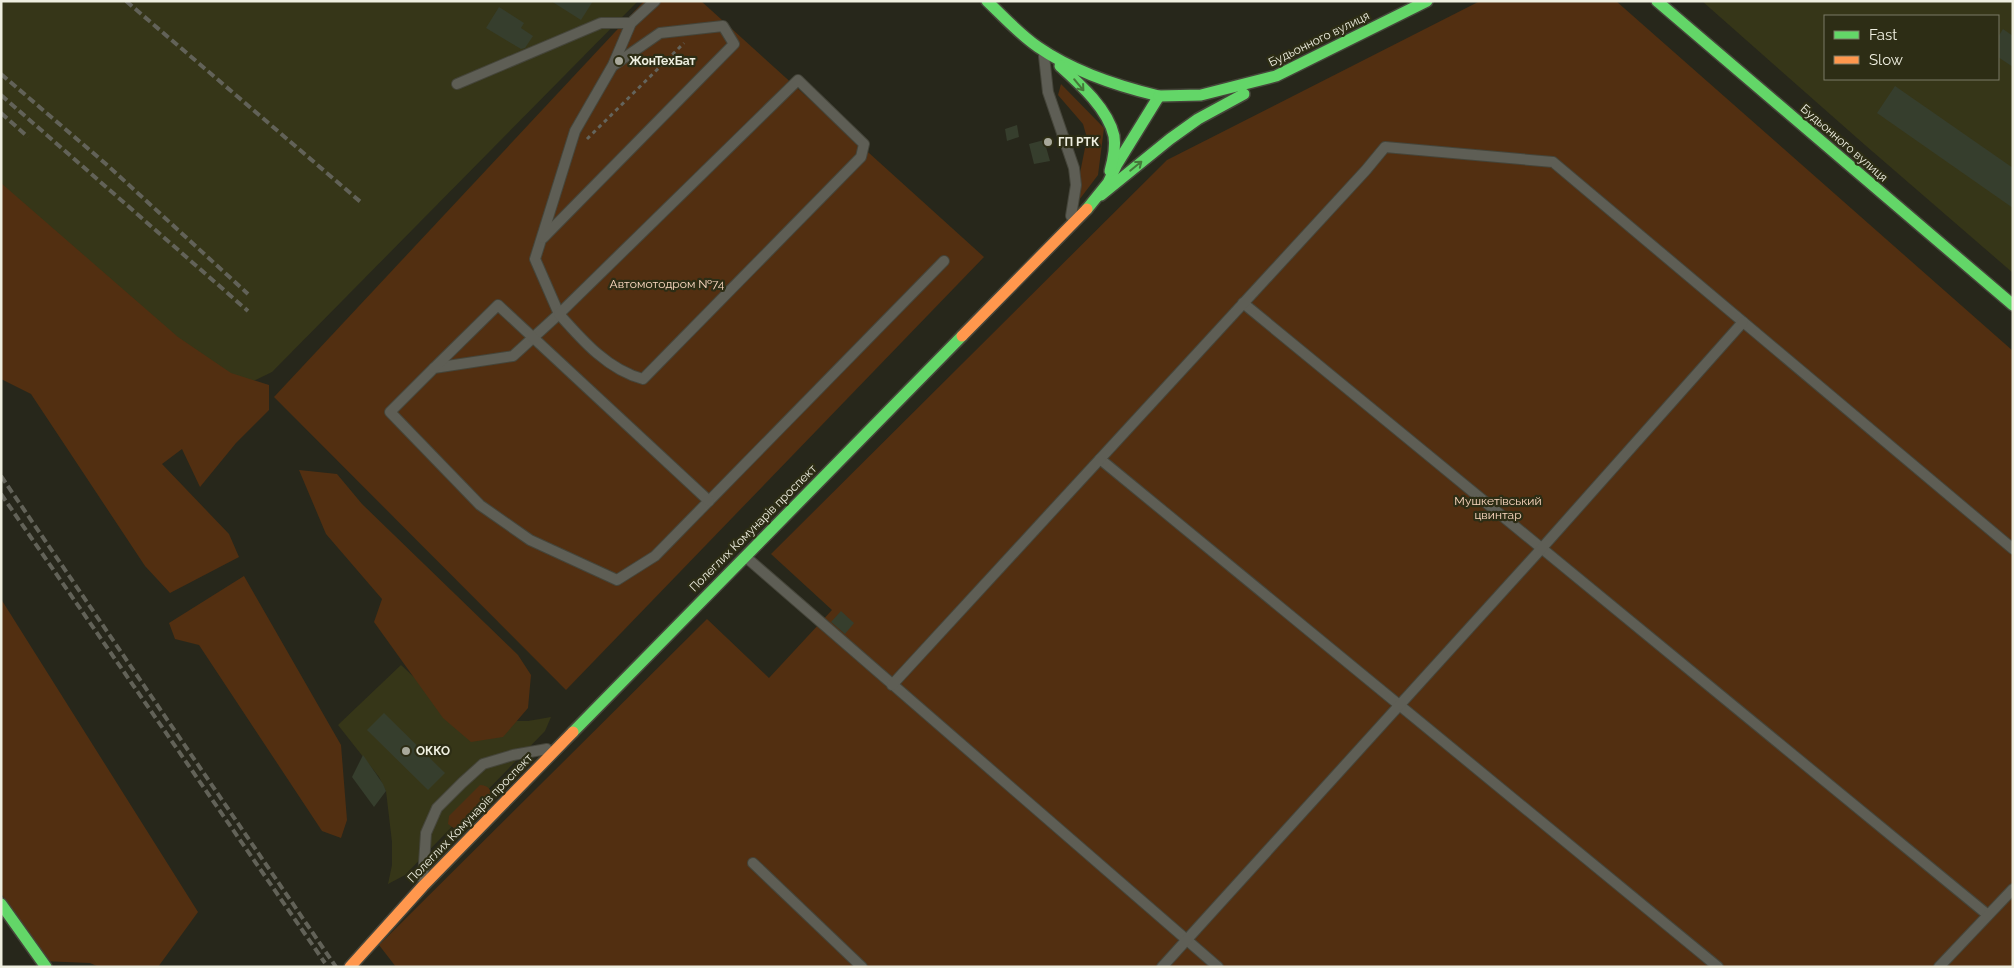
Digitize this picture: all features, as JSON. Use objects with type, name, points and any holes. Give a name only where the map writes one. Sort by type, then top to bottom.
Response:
[{"type":"main road","points":[[986,1],[1074,79],[1112,128],[1114,142],[1113,161],[1108,177],[1098,197]]},
{"type":"main road","name":"Будьонного вулиця","points":[[1044,51],[1108,82],[1131,90],[1159,96],[1201,95],[1276,76],[1427,1]]},
{"type":"main road","name":"Будьонного вулиця","points":[[1658,1],[2013,305]]},
{"type":"main road","points":[[1098,197],[1198,119],[1276,76]]},
{"type":"main road","name":"Полеглих Комунарів проспект","points":[[350,967],[423,886],[558,746],[1098,197],[1108,184],[1117,164],[1159,96]]},
{"type":"main road","points":[[1,904],[46,967]]},
{"type":"lane","points":[[434,368],[513,356],[559,314],[798,80],[864,144],[861,158],[643,378],[628,375],[584,343],[559,314],[535,259],[575,131],[613,65],[631,23],[655,1]]},
{"type":"lane","points":[[457,84],[601,24],[631,23]]},
{"type":"lane","points":[[541,241],[734,44],[723,26],[660,32],[613,65]]},
{"type":"lane","points":[[1044,51],[1048,92],[1074,168],[1076,185],[1070,227]]},
{"type":"lane","points":[[892,684],[1244,303],[1385,147],[1553,162],[2013,549]]},
{"type":"lane","points":[[709,501],[498,305],[390,412],[480,505],[530,540],[617,580],[655,556],[944,262]]},
{"type":"lane","points":[[1244,303],[1988,915]]},
{"type":"lane","points":[[1162,967],[1542,548],[1743,322]]},
{"type":"lane","points":[[1100,459],[1718,967]]},
{"type":"lane","points":[[744,556],[1218,967]]},
{"type":"lane","points":[[423,886],[426,833],[437,808],[483,764],[513,755],[558,746]]},
{"type":"lane","points":[[753,863],[862,967]]},
{"type":"lane","points":[[1939,967],[2013,888]]},
{"type":"path","points":[[567,158],[698,28]]},
{"type":"shaded area","points":[[1,1],[638,1],[272,372],[243,386],[1,216]]},
{"type":"shaded area","points":[[1702,1],[2013,1],[2013,273],[1865,145]]},
{"type":"shaded area","name":"ОККО","points":[[401,665],[433,695],[508,721],[528,721],[551,717],[545,731],[405,875],[388,884],[392,865],[392,842],[386,791],[379,777],[338,725]]},
{"type":"green space","name":"Автомотодром №74","points":[[644,1],[701,1],[984,257],[566,690],[274,397]]},
{"type":"green space","name":"Мушкетівський цвинтар","points":[[1480,1],[1616,1],[2013,351],[2013,967],[396,967],[379,945],[707,619],[769,678],[832,610],[771,554],[1167,160]]},
{"type":"green space","points":[[1061,84],[1104,128],[1098,175],[1073,208],[1087,138],[1083,124],[1058,95]]},
{"type":"green space","points":[[1,183],[178,337],[231,373],[269,385],[269,410],[236,443],[200,487],[182,449],[162,464],[229,534],[239,557],[170,593],[145,566],[31,394],[1,379]]},
{"type":"green space","points":[[299,470],[337,474],[362,504],[518,655],[531,675],[528,708],[503,737],[471,742],[443,718],[374,622],[382,599],[326,534]]},
{"type":"green space","points":[[244,576],[341,745],[347,820],[341,838],[322,831],[199,645],[175,639],[169,623]]},
{"type":"green space","points":[[1,599],[198,912],[158,967],[99,967],[90,963],[41,961],[1,893]]},
{"type":"green space","points":[[480,785],[489,788],[491,798],[463,828],[455,829],[448,824],[449,816]]},
{"type":"building","points":[[551,1],[593,1],[581,20]]},
{"type":"building","points":[[499,7],[524,23],[521,28],[533,36],[525,48],[521,49],[486,28]]},
{"type":"building","points":[[2003,29],[2013,36],[2013,67],[1999,58],[1999,35]]},
{"type":"building","points":[[1895,86],[2013,168],[2013,208],[1877,113]]},
{"type":"building","points":[[1017,125],[1019,137],[1007,141],[1005,129]]},
{"type":"building","points":[[1044,140],[1050,161],[1034,164],[1029,144]]},
{"type":"building","points":[[841,611],[854,623],[845,634],[831,622]]},
{"type":"building","name":"ОККО","points":[[384,713],[445,773],[428,790],[367,730]]},
{"type":"building","points":[[363,755],[386,791],[374,807],[352,777]]},
{"type":"railway","points":[[126,1],[363,204]]},
{"type":"railway","points":[[1,74],[106,164],[248,294]]},
{"type":"railway","points":[[1,95],[248,311]]},
{"type":"railway","points":[[1,113],[28,137]]},
{"type":"railway","points":[[1,476],[336,967]]},
{"type":"railway","points":[[1,494],[325,963]]},
{"type":"traffic: fast","points":[[987,1],[1024,37],[1066,64],[1127,88],[1159,96],[1117,164],[1108,183],[1087,209]]},
{"type":"traffic: fast","points":[[1159,96],[1201,95],[1276,76],[1427,1]]},
{"type":"traffic: fast","points":[[1657,1],[2013,305]]},
{"type":"traffic: fast","points":[[1060,66],[1100,107],[1111,126],[1115,145],[1110,171]]},
{"type":"traffic: fast","points":[[1101,195],[1170,139],[1198,119],[1244,94]]},
{"type":"traffic: fast","points":[[573,732],[962,336]]},
{"type":"traffic: fast","points":[[1,904],[46,967]]},
{"type":"traffic: slow","points":[[962,336],[1087,209]]},
{"type":"traffic: slow","points":[[350,967],[423,886],[573,732]]},
{"type":"place","name":"ЖонТехБат","points":[[619,61]]},
{"type":"place","name":"ГП РТК","points":[[1048,142]]},
{"type":"place","name":"ОККО","points":[[406,751]]}]
